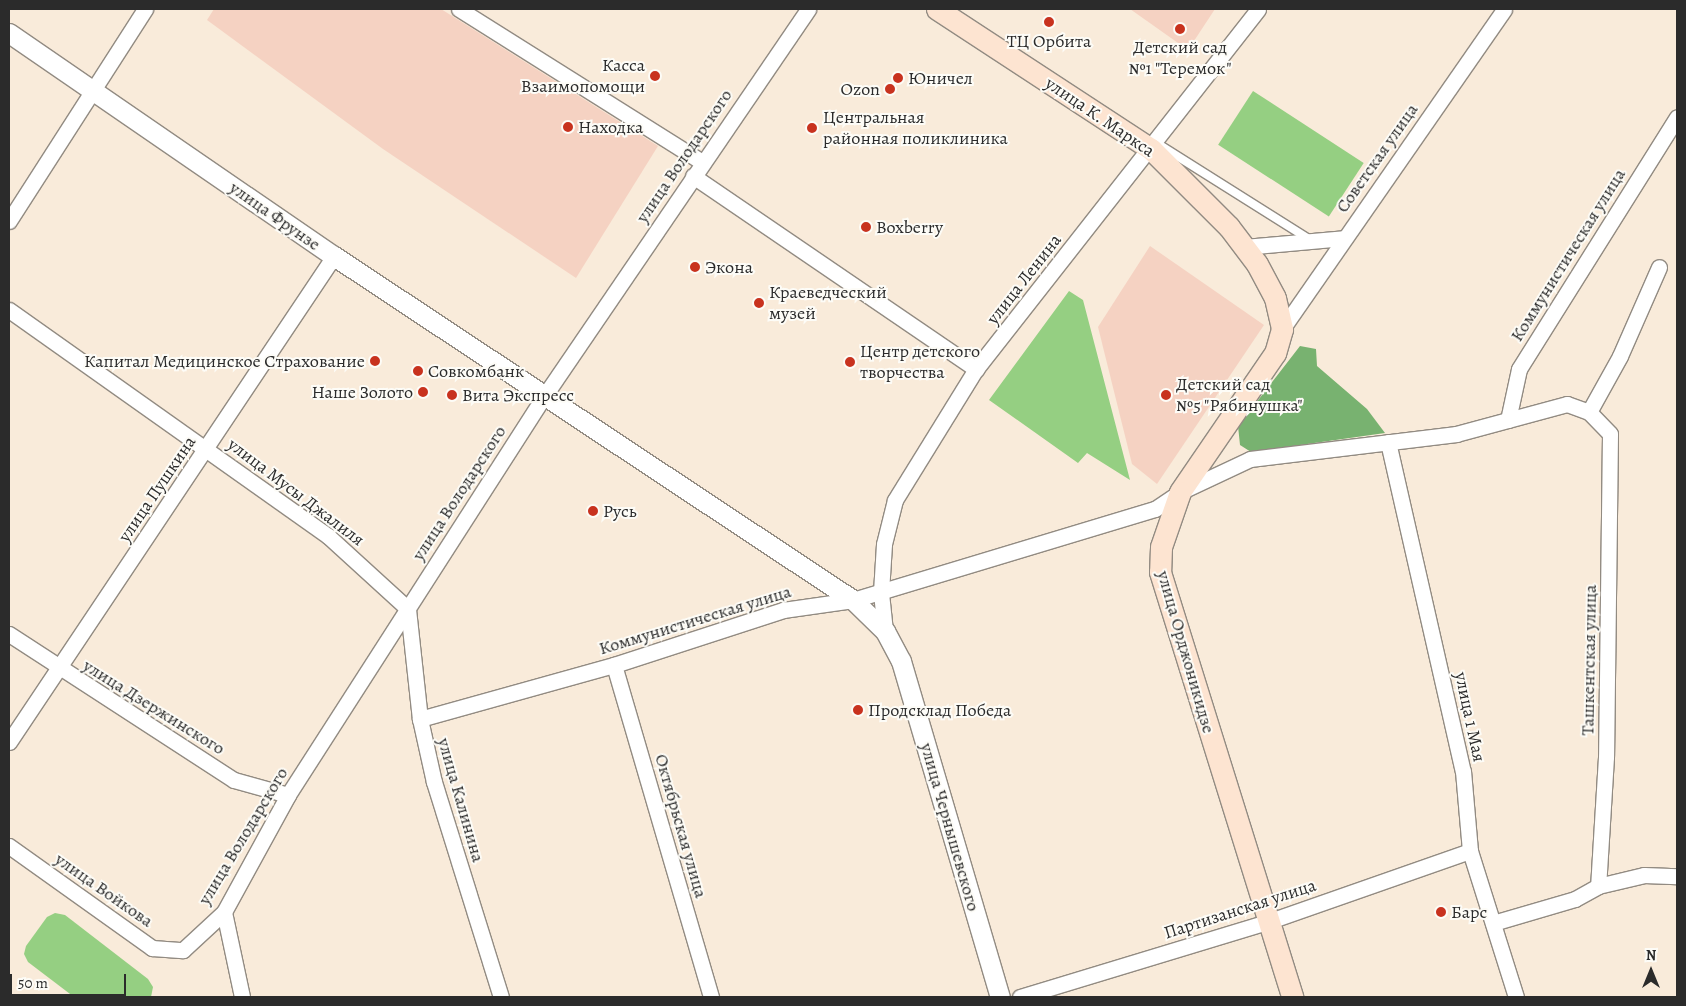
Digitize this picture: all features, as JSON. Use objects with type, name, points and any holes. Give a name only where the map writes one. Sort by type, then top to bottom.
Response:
[{"type":"main road","name":"улица К. Маркса","points":[[937,9],[1153,145],[1229,227],[1244,247],[1275,298],[1282,329]]},
{"type":"main road","name":"улица Орджоникидзе","points":[[1282,329],[1275,353],[1180,492],[1161,547],[1160,572],[1267,922],[1292,997]]},
{"type":"street","points":[[9,221],[91,89],[145,9]]},
{"type":"street","points":[[459,9],[483,15],[702,162]]},
{"type":"street","name":"улица Володарского","points":[[182,950],[224,912],[288,795],[544,395],[808,9]]},
{"type":"street","name":"улица Ленина","points":[[885,631],[881,592],[884,544],[895,500],[976,369],[1258,9]]},
{"type":"street","name":"Советская улица","points":[[1282,329],[1504,9]]},
{"type":"street","name":"улица Фрунзе","points":[[9,33],[334,256],[853,600]]},
{"type":"street","name":"Коммунистическая улица","points":[[1508,420],[1519,369],[1677,117]]},
{"type":"street","points":[[693,176],[976,369]]},
{"type":"street","points":[[1244,247],[1344,238]]},
{"type":"street","name":"улица Пушкина","points":[[9,742],[334,256]]},
{"type":"street","points":[[1589,412],[1620,356],[1659,267]]},
{"type":"street","name":"улица Мусы Джалиля","points":[[9,310],[207,448],[328,536],[408,608]]},
{"type":"street","name":"Коммунистическая улица","points":[[420,719],[614,664],[783,610],[853,600],[1154,509],[1180,492],[1250,459],[1456,434],[1567,404],[1589,412]]},
{"type":"street","name":"Ташкентская улица","points":[[1589,412],[1610,434],[1606,757],[1598,886]]},
{"type":"street","name":"улица 1 Мая","points":[[1388,442],[1463,771],[1470,850],[1516,997]]},
{"type":"street","name":"улица Чернышевского","points":[[853,600],[885,631],[902,661],[1000,997]]},
{"type":"street","name":"улица Калинина","points":[[408,608],[420,719],[434,782],[500,997]]},
{"type":"street","name":"улица Дзержинского","points":[[9,634],[58,669],[234,780],[288,795]]},
{"type":"street","name":"Октябрьская улица","points":[[614,664],[711,997]]},
{"type":"street","name":"улица Войкова","points":[[9,846],[152,948],[182,950]]},
{"type":"street","name":"Партизанская улица","points":[[1020,997],[1267,922],[1470,850]]},
{"type":"street","points":[[1493,923],[1574,899],[1598,886],[1644,875],[1677,876]]},
{"type":"street","points":[[224,912],[242,997]]},
{"type":"lane","points":[[1153,145],[1313,241]]},
{"type":"shaded area","points":[[214,9],[441,9],[658,146],[576,278],[383,149],[207,20]]},
{"type":"shaded area","name":"Детский сад №1 \"Теремок\"","points":[[1130,9],[1215,9],[1188,50]]},
{"type":"shaded area","name":"Детский сад №5 \"Рябинушка\"","points":[[1150,246],[1264,325],[1157,484],[1132,464],[1098,327]]},
{"type":"green space","points":[[1253,91],[1364,163],[1329,217],[1218,145]]},
{"type":"green space","points":[[1069,291],[1083,300],[1130,480],[1087,453],[1078,463],[989,400]]},
{"type":"green space","points":[[1300,346],[1316,349],[1317,366],[1367,409],[1385,433],[1251,452],[1240,445],[1238,426]]},
{"type":"green space","points":[[55,913],[65,915],[148,979],[153,987],[151,997],[74,997],[28,962],[24,954],[26,946],[47,917]]},
{"type":"place","name":"ТЦ Орбита","points":[[1049,22]]},
{"type":"place","name":"Детский сад №1 \"Теремок\"","points":[[1180,29]]},
{"type":"place","name":"Касса Взаимопомощи","points":[[655,76]]},
{"type":"place","name":"Юничел","points":[[898,78]]},
{"type":"place","name":"Ozon","points":[[890,89]]},
{"type":"place","name":"Находка","points":[[568,127]]},
{"type":"place","name":"Центральная районная поликлиника","points":[[812,128]]},
{"type":"place","name":"Boxberry","points":[[866,227]]},
{"type":"place","name":"Экона","points":[[695,267]]},
{"type":"place","name":"Краеведческий музей","points":[[759,303]]},
{"type":"place","name":"Капитал Медицинское Страхование","points":[[375,361]]},
{"type":"place","name":"Центр детского творчества","points":[[850,362]]},
{"type":"place","name":"Совкомбанк","points":[[418,371]]},
{"type":"place","name":"Наше Золото","points":[[423,392]]},
{"type":"place","name":"Вита Экспресс","points":[[452,395]]},
{"type":"place","name":"Детский сад №5 \"Рябинушка\"","points":[[1166,395]]},
{"type":"place","name":"Русь","points":[[593,511]]},
{"type":"place","name":"Продсклад Победа","points":[[858,710]]},
{"type":"place","name":"Барс","points":[[1441,912]]}]
